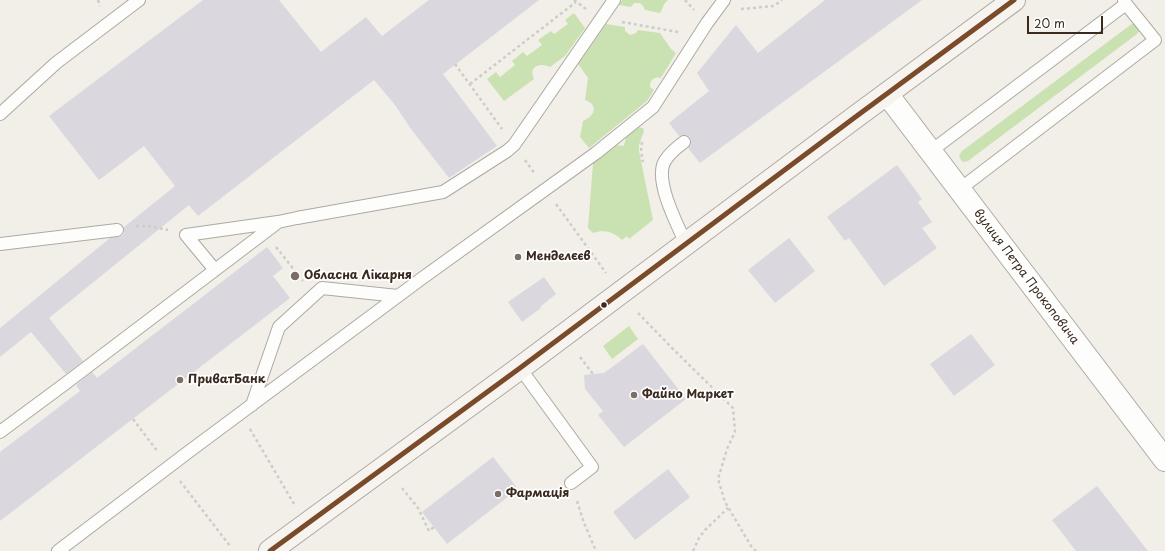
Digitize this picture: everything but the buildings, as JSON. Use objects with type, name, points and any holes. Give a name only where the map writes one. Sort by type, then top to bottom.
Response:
[{"type":"street","points":[[270,551],[520,368],[1014,0]]},
{"type":"street","name":"вулиця Петра Прокоповича","points":[[887,94],[1165,460]]},
{"type":"lane","points":[[0,114],[56,63],[139,0]]},
{"type":"lane","points":[[186,235],[278,222],[443,192],[514,145],[614,0]]},
{"type":"lane","points":[[58,551],[398,296],[596,153],[652,107],[724,0]]},
{"type":"lane","points":[[931,151],[1125,2],[1155,40],[960,189]]},
{"type":"lane","points":[[684,142],[669,155],[663,164],[662,182],[668,202],[686,244]]},
{"type":"lane","points":[[0,432],[66,384],[278,222]]},
{"type":"lane","points":[[0,244],[117,230]]},
{"type":"lane","points":[[186,235],[215,270]]},
{"type":"lane","points":[[252,405],[279,327],[322,288],[398,296]]},
{"type":"lane","points":[[520,368],[592,467],[571,483]]},
{"type":"path","points":[[716,11],[774,6],[782,0]]},
{"type":"path","points":[[470,84],[575,1],[602,18],[700,36]]},
{"type":"path","points":[[455,64],[608,275]]},
{"type":"path","points":[[117,230],[136,226],[149,226],[186,235]]},
{"type":"path","points":[[265,232],[314,295]]},
{"type":"path","points":[[638,313],[733,408],[735,432],[727,449],[718,479],[728,508],[751,546],[756,551]]},
{"type":"path","points":[[580,356],[593,374]]},
{"type":"path","points":[[241,413],[295,506]]},
{"type":"path","points":[[571,483],[584,523],[596,551]]},
{"type":"path","points":[[402,488],[418,508],[429,531],[434,527]]},
{"type":"path","points":[[693,551],[699,538],[705,530],[728,508]]},
{"type":"green space","points":[[622,0],[668,0],[660,13],[645,10],[640,3],[634,3],[631,7],[619,5]]},
{"type":"green space","points":[[574,13],[585,28],[565,56],[550,67],[542,65],[536,66],[533,71],[534,79],[504,101],[487,79],[496,72],[500,77],[515,65],[512,61],[523,52],[527,56],[542,45],[538,40],[551,31],[554,34],[568,24],[565,20]]},
{"type":"green space","points":[[1135,23],[1140,30],[1137,34],[968,161],[963,162],[961,160],[959,156],[962,151]]},
{"type":"green space","points":[[606,24],[625,27],[625,31],[630,35],[636,33],[638,30],[660,33],[671,49],[676,53],[661,78],[654,78],[652,81],[650,87],[654,90],[647,101],[589,148],[580,137],[583,121],[593,113],[594,108],[585,100],[588,78],[578,64]]},
{"type":"green space","points":[[637,127],[643,128],[644,131],[639,145],[639,151],[653,220],[629,239],[627,236],[622,240],[616,235],[605,231],[593,233],[588,228],[593,163],[615,145],[624,146],[626,136]]},
{"type":"green space","points":[[629,326],[638,339],[612,359],[603,346]]},
{"type":"transit line","points":[[270,551],[520,368],[1014,0]]},
{"type":"place","name":"Менделєєв","points":[[518,257]]},
{"type":"place","name":"Обласна Лікарня","points":[[295,276]]},
{"type":"place","name":"ПриватБанк","points":[[180,380]]},
{"type":"place","name":"Файно Маркет","points":[[634,395]]},
{"type":"place","name":"Фармація","points":[[498,494]]}]
